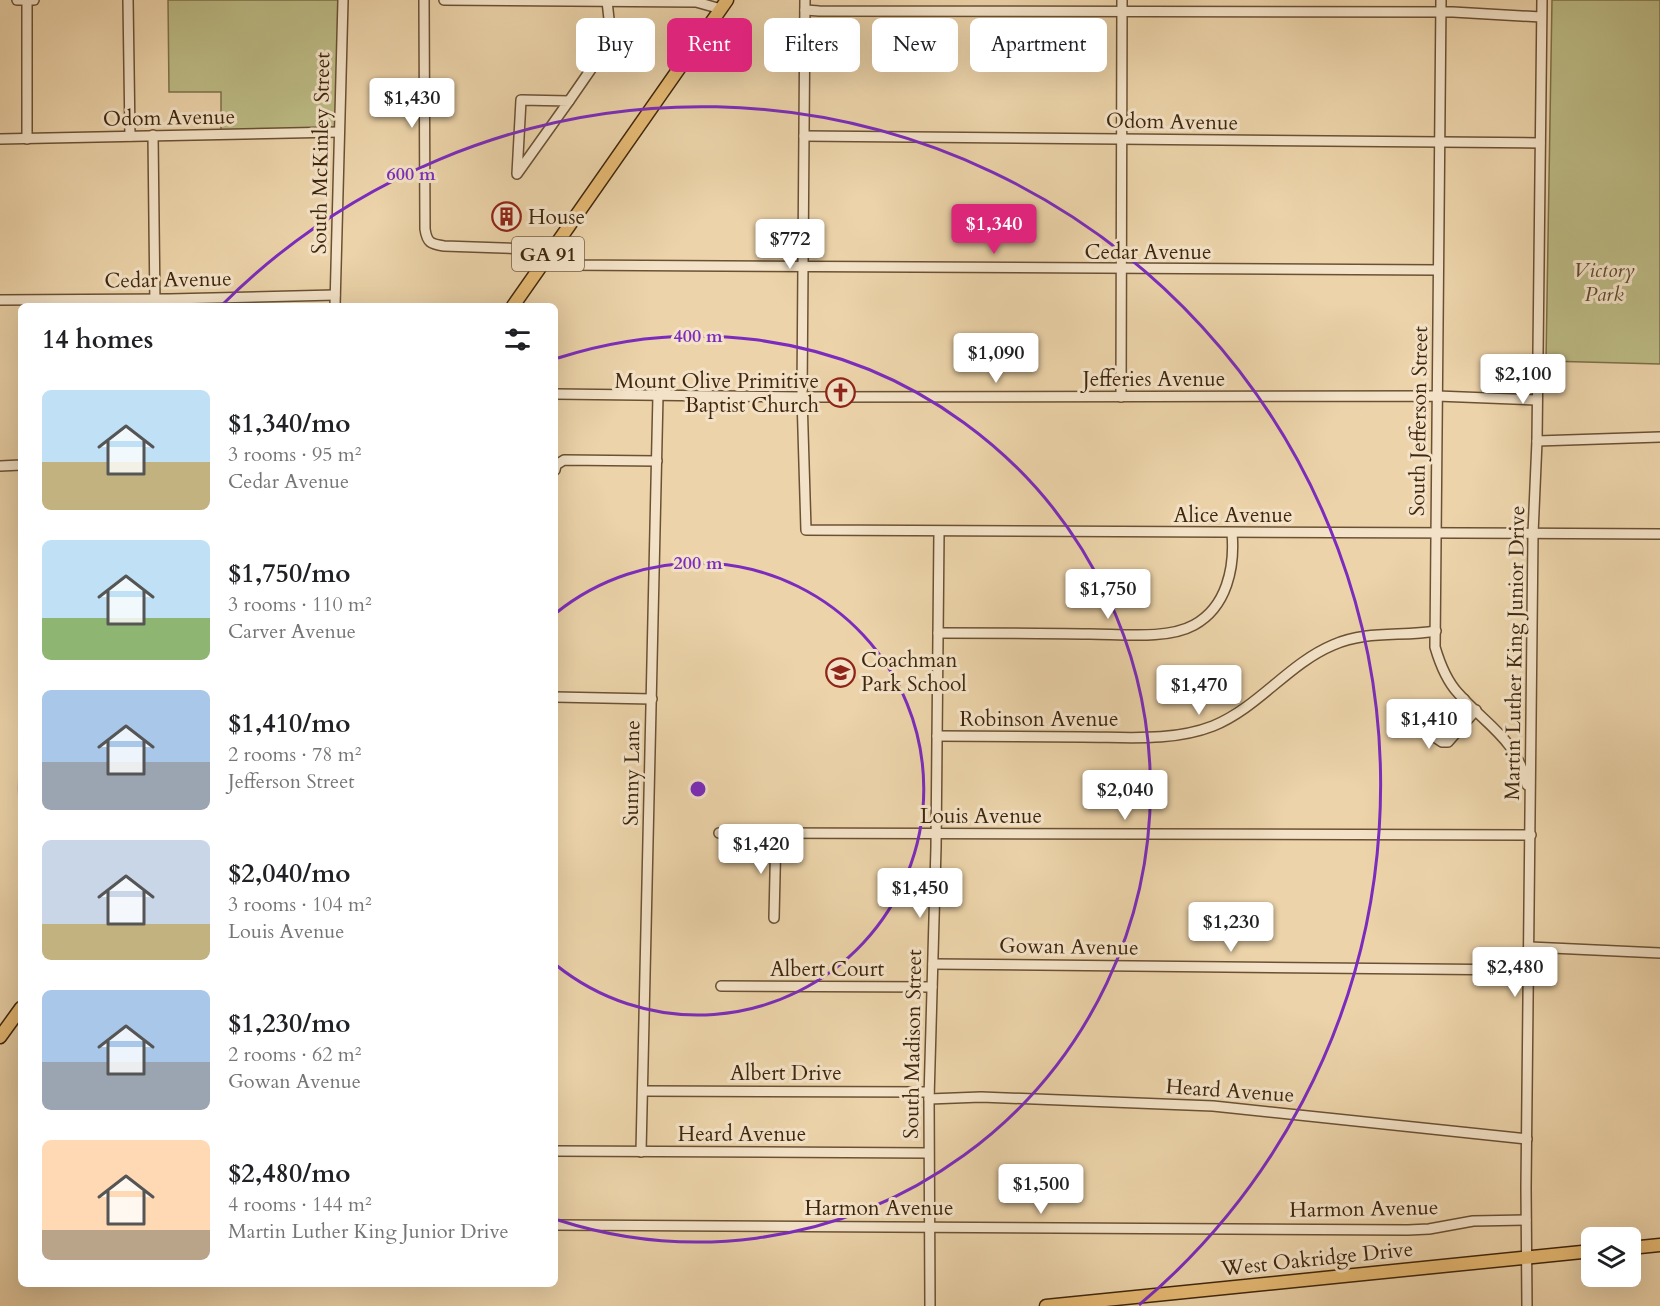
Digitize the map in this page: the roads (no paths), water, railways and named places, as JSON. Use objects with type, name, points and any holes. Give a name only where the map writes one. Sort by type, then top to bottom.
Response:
[{"type":"main road","name":"GA 91","points":[[515,303],[724,4]]},
{"type":"main road","points":[[0,1037],[18,1012]]},
{"type":"main road","points":[[1641,1247],[1660,1245]]},
{"type":"main road","name":"West Oakridge Drive","points":[[1046,1306],[1581,1252]]},
{"type":"street","points":[[18,0],[34,0]]},
{"type":"street","points":[[27,0],[27,139]]},
{"type":"street","points":[[128,0],[130,136]]},
{"type":"street","name":"South McKinley Street","points":[[335,303],[343,0]]},
{"type":"street","name":"Cedar Avenue","points":[[424,0],[425,229],[426,239],[431,244],[530,249],[563,265],[1438,270]]},
{"type":"street","points":[[444,0],[724,4]]},
{"type":"street","points":[[1120,397],[1122,0]]},
{"type":"street","name":"South Jefferson Street","points":[[1441,0],[1436,647],[1441,668],[1453,688],[1506,740],[1515,752],[1524,773],[1531,810]]},
{"type":"street","name":"Martin Luther King Junior Drive","points":[[1527,1306],[1533,534],[1537,441],[1542,0]]},
{"type":"street","points":[[569,101],[521,100],[517,174],[569,101],[607,46],[609,19],[607,1]]},
{"type":"street","points":[[802,397],[805,5],[819,11],[1441,13],[1541,17]]},
{"type":"street","name":"Odom Avenue","points":[[0,139],[339,132]]},
{"type":"street","points":[[153,135],[155,302]]},
{"type":"street","name":"Odom Avenue","points":[[804,136],[1540,143]]},
{"type":"street","name":"Cedar Avenue","points":[[0,300],[155,302],[335,295]]},
{"type":"street","name":"Jefferies Avenue","points":[[558,394],[802,397],[1437,396],[1536,400]]},
{"type":"street","name":"Sunny Lane","points":[[641,1152],[658,395]]},
{"type":"street","name":"Alice Avenue","points":[[802,397],[806,530],[1660,534]]},
{"type":"street","points":[[1537,441],[1660,437]]},
{"type":"street","points":[[558,464],[564,460],[657,460]]},
{"type":"street","points":[[0,466],[18,465]]},
{"type":"street","name":"South Madison Street","points":[[930,1306],[928,1153],[936,834],[939,532]]},
{"type":"street","points":[[938,633],[1156,634],[1192,626],[1208,614],[1229,580],[1232,564],[1232,533]]},
{"type":"street","name":"Robinson Avenue","points":[[937,736],[1181,735],[1213,726],[1235,714],[1276,685],[1303,662],[1333,645],[1348,639],[1378,634],[1420,634],[1436,631]]},
{"type":"street","points":[[558,698],[652,699]]},
{"type":"street","points":[[1464,699],[1435,732],[1440,741],[1448,742],[1476,710]]},
{"type":"street","points":[[774,918],[776,832]]},
{"type":"street","name":"Louis Avenue","points":[[719,833],[1531,836]]},
{"type":"street","points":[[1530,947],[1660,953]]},
{"type":"street","name":"Gowan Avenue","points":[[933,964],[1529,970]]},
{"type":"street","name":"Albert Court","points":[[721,986],[932,987]]},
{"type":"street","name":"Albert Drive","points":[[643,1091],[929,1096]]},
{"type":"street","name":"Heard Avenue","points":[[929,1096],[1213,1106],[1527,1139]]},
{"type":"street","name":"Heard Avenue","points":[[558,1151],[928,1153]]},
{"type":"street","name":"Harmon Avenue","points":[[558,1225],[1408,1230],[1429,1229],[1473,1221],[1526,1220]]},
{"type":"place","name":"House","points":[[507,217]]},
{"type":"place","name":"Mount Olive Primitive Baptist Church","points":[[840,393]]},
{"type":"place","name":"Coachman Park School","points":[[840,672]]},
{"type":"park label","name":"Victory Park","points":[[1604,282]]}]
